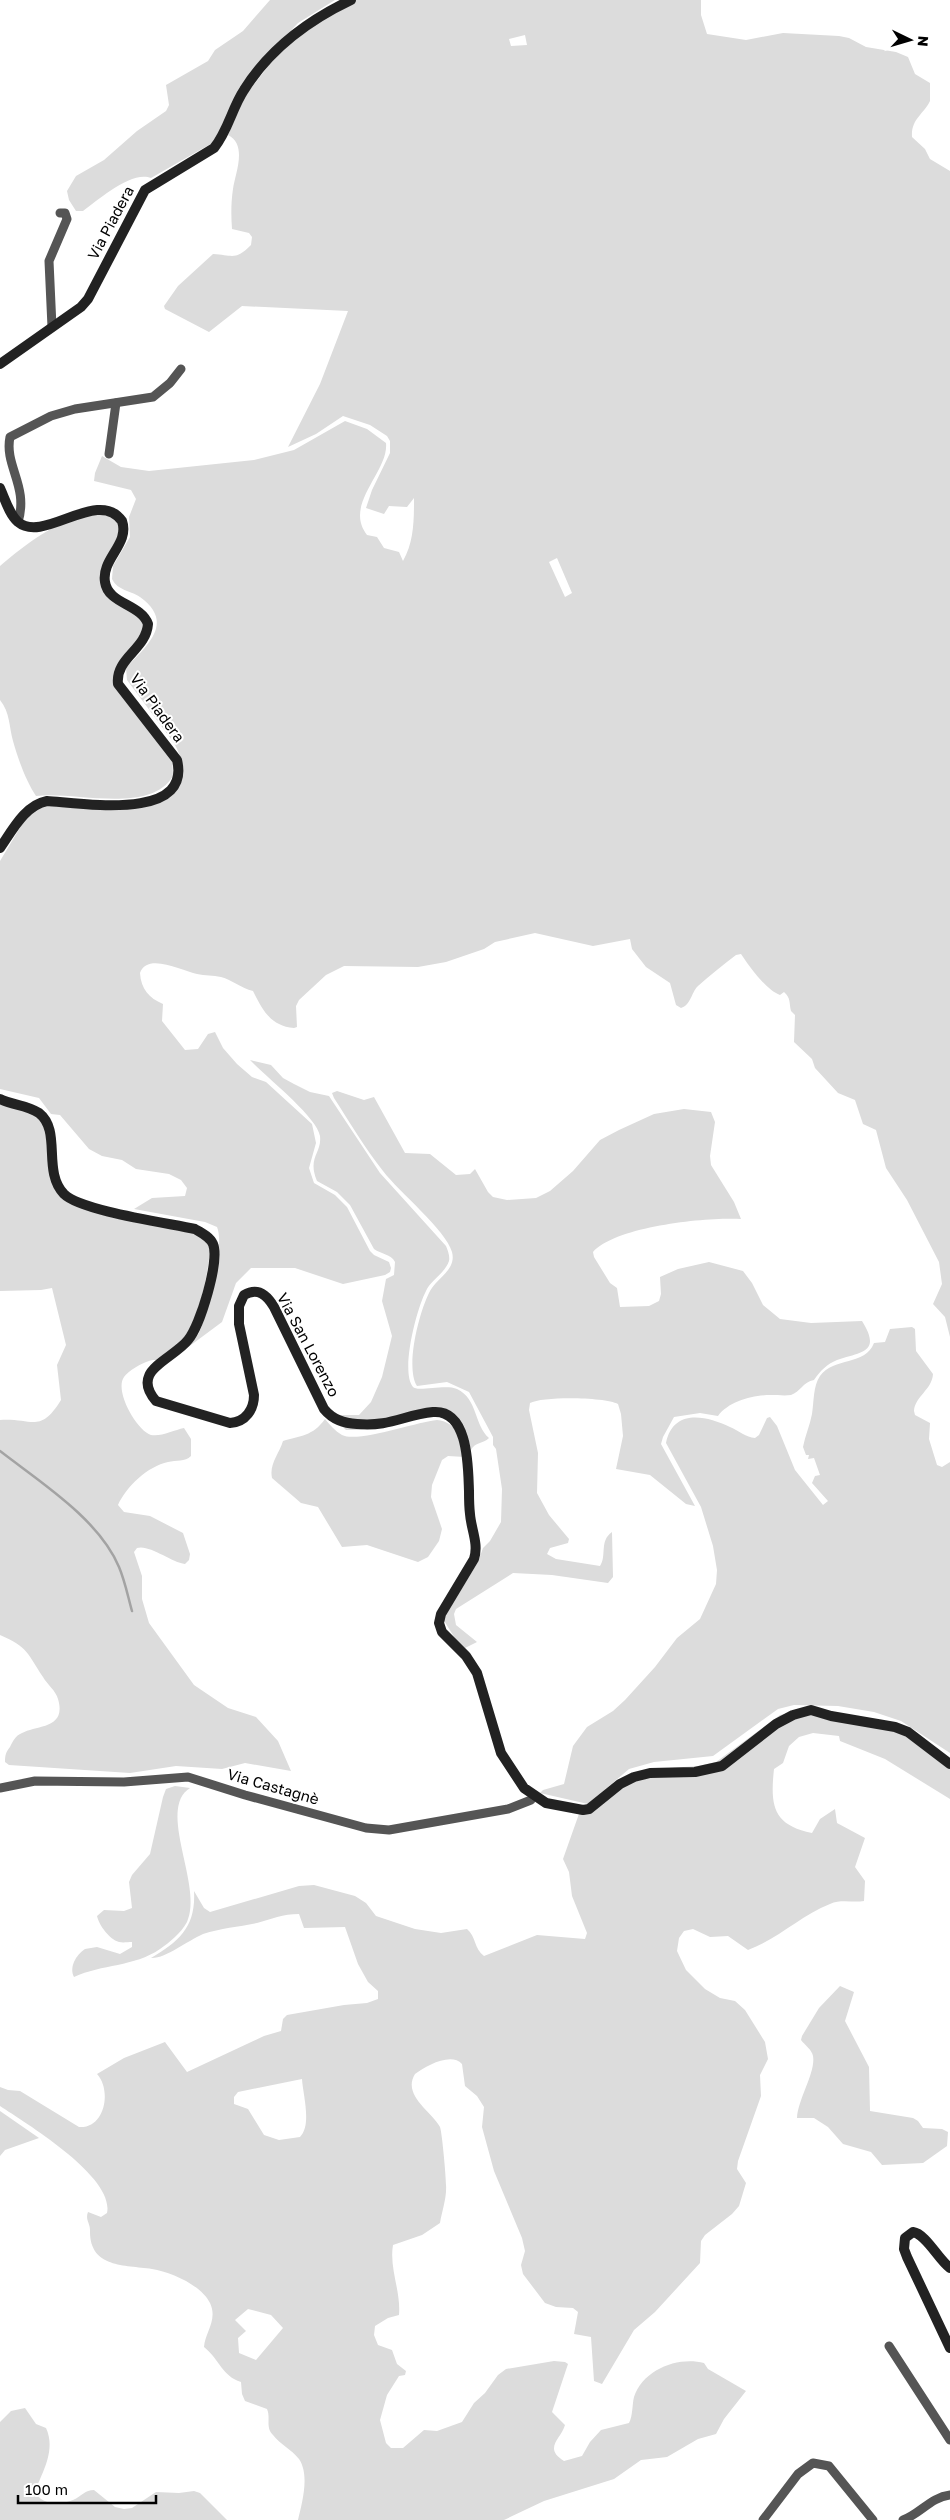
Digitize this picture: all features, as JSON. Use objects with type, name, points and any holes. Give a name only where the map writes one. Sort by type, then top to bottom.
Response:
[{"type":"street","name":"Via Piadera","points":[[0,364],[81,307],[88,299],[145,190],[214,148],[244,89],[272,56],[305,26],[351,0]]},
{"type":"street","points":[[52,327],[49,261],[67,219],[65,213],[60,213]]},
{"type":"street","points":[[18,522],[21,501],[19,480],[9,450],[10,437],[51,416],[75,409],[153,397],[170,383],[182,369]]},
{"type":"street","points":[[109,454],[116,403]]},
{"type":"street","points":[[0,488],[18,522]]},
{"type":"street","name":"Via Piadera","points":[[0,848],[28,812],[42,802],[129,806],[158,798],[171,789],[176,782],[177,760],[118,684],[120,665],[146,637],[148,624],[141,612],[113,595],[105,582],[106,567],[124,535],[122,521],[115,515],[96,510],[42,527],[26,526],[18,522]]},
{"type":"street","name":"Via San Lorenzo","points":[[0,1099],[33,1109],[46,1121],[50,1130],[54,1178],[65,1196],[84,1205],[195,1229],[206,1235],[213,1244],[215,1258],[201,1317],[194,1332],[176,1352],[154,1368],[149,1375],[149,1391],[156,1400],[230,1423],[239,1421],[247,1415],[252,1407],[254,1395],[238,1310],[244,1294],[255,1291],[266,1296],[274,1307],[324,1409],[330,1416],[346,1423],[377,1426],[436,1412],[449,1417],[457,1425],[464,1437],[468,1454],[470,1514],[476,1552],[474,1559],[441,1614],[440,1625],[474,1667],[498,1747],[518,1782],[533,1796],[546,1803],[583,1810],[589,1809],[620,1784],[634,1777],[650,1773],[695,1772],[722,1766],[776,1724],[793,1715],[811,1710],[895,1727],[908,1732],[950,1764]]},
{"type":"street","name":"Via Castagnè","points":[[0,1788],[35,1781],[124,1782],[188,1777],[245,1795],[366,1828],[388,1830],[508,1809],[520,1806],[531,1800],[533,1796]]},
{"type":"street","points":[[950,2268],[939,2259],[922,2236],[913,2232],[904,2238],[904,2249],[907,2257],[950,2348]]},
{"type":"street","points":[[889,2346],[950,2440]]},
{"type":"street","points":[[763,2520],[798,2474],[813,2463],[829,2466],[873,2520]]},
{"type":"street","points":[[903,2520],[912,2516],[936,2498],[950,2495]]},
{"type":"shaded area","points":[[270,0],[335,0],[298,23],[250,74],[237,94],[214,142],[151,178],[134,178],[115,187],[83,211],[76,211],[69,200],[67,191],[76,176],[104,160],[137,131],[166,111],[169,105],[166,85],[208,61],[215,50],[243,31]]},
{"type":"shaded area","points":[[351,0],[701,0],[701,15],[707,34],[746,40],[783,33],[849,38],[866,47],[896,52],[908,57],[915,74],[930,83],[930,101],[915,121],[912,137],[925,149],[930,159],[950,171],[950,1337],[945,1317],[933,1304],[942,1284],[939,1262],[907,1200],[886,1168],[876,1130],[863,1124],[855,1100],[838,1093],[815,1068],[812,1059],[794,1042],[795,1015],[791,1011],[788,996],[784,992],[780,995],[769,988],[748,965],[741,954],[736,955],[698,986],[689,1002],[681,1008],[676,1005],[670,983],[646,967],[632,949],[630,939],[593,946],[535,933],[495,942],[484,949],[446,962],[418,967],[344,966],[326,975],[299,1000],[296,1006],[297,1027],[294,1028],[286,1027],[274,1021],[264,1011],[253,991],[225,978],[197,974],[166,964],[157,963],[144,967],[140,973],[142,984],[150,996],[163,1004],[162,1021],[185,1050],[198,1049],[208,1034],[215,1032],[223,1048],[237,1064],[252,1077],[266,1082],[312,1124],[316,1143],[309,1168],[314,1183],[335,1195],[347,1207],[370,1251],[389,1262],[391,1268],[390,1272],[385,1275],[343,1284],[295,1268],[251,1268],[236,1283],[222,1322],[187,1348],[199,1333],[211,1296],[219,1248],[217,1227],[205,1222],[134,1209],[152,1198],[185,1196],[187,1188],[181,1180],[169,1174],[136,1169],[122,1160],[102,1156],[89,1149],[60,1115],[51,1114],[39,1098],[0,1089],[0,861],[33,806],[140,805],[181,780],[181,761],[174,743],[127,680],[126,668],[149,643],[157,625],[156,616],[151,607],[140,597],[121,588],[112,579],[113,566],[130,537],[129,517],[136,499],[131,490],[94,481],[102,456],[121,467],[149,471],[254,460],[294,450],[345,421],[367,429],[386,443],[381,465],[363,500],[360,512],[361,523],[367,535],[377,537],[384,548],[399,552],[403,561],[407,554],[413,523],[414,498],[407,507],[389,506],[384,514],[366,508],[372,490],[390,453],[390,441],[387,436],[370,425],[343,416],[316,434],[288,447],[320,384],[348,311],[242,306],[209,332],[165,309],[164,306],[178,286],[213,254],[233,256],[246,250],[251,245],[252,237],[249,233],[232,229],[232,199],[239,153],[238,146],[228,135],[245,96],[283,47]],"holes":[[[525,35],[527,45],[511,46],[509,39]],[[557,558],[572,593],[565,597],[549,562]]]},
{"type":"shaded area","points":[[91,513],[114,517],[120,527],[102,582],[149,622],[117,675],[172,756],[173,776],[162,788],[147,795],[130,798],[36,796],[20,762],[7,715],[0,700],[0,566],[54,527]]},
{"type":"shaded area","points":[[250,1060],[271,1065],[283,1078],[310,1092],[329,1096],[380,1173],[446,1246],[449,1261],[426,1291],[418,1311],[409,1354],[409,1379],[413,1387],[416,1388],[446,1387],[457,1389],[464,1393],[472,1405],[484,1433],[489,1438],[471,1450],[468,1437],[463,1428],[444,1414],[393,1422],[361,1430],[346,1430],[330,1415],[359,1415],[371,1402],[382,1377],[392,1336],[382,1301],[386,1279],[394,1275],[395,1262],[374,1249],[350,1205],[337,1192],[317,1181],[314,1173],[314,1161],[319,1147],[320,1136],[317,1128],[301,1108]]},
{"type":"shaded area","points":[[337,1091],[364,1100],[374,1097],[405,1153],[430,1154],[456,1175],[470,1174],[475,1169],[488,1192],[493,1197],[507,1200],[536,1198],[550,1191],[573,1171],[600,1140],[654,1114],[684,1109],[711,1112],[715,1122],[710,1156],[711,1165],[734,1202],[741,1219],[707,1220],[663,1225],[621,1236],[605,1243],[593,1252],[594,1257],[610,1283],[617,1288],[620,1307],[649,1306],[659,1301],[661,1294],[660,1277],[678,1269],[709,1262],[743,1271],[752,1283],[763,1305],[780,1319],[811,1323],[862,1321],[868,1332],[869,1345],[861,1353],[830,1364],[814,1380],[791,1395],[764,1395],[742,1400],[728,1406],[718,1416],[700,1413],[674,1417],[661,1444],[695,1506],[686,1504],[650,1475],[616,1469],[623,1436],[618,1404],[601,1400],[574,1398],[547,1399],[530,1403],[529,1410],[538,1453],[537,1493],[549,1515],[569,1539],[568,1543],[550,1548],[547,1554],[556,1559],[600,1566],[603,1558],[604,1544],[612,1532],[613,1577],[608,1583],[552,1575],[513,1573],[456,1609],[454,1614],[456,1625],[477,1642],[465,1648],[456,1640],[443,1619],[478,1562],[483,1548],[490,1541],[501,1522],[502,1489],[496,1449],[493,1445],[493,1437],[469,1392],[447,1382],[417,1386],[412,1366],[421,1313],[432,1288],[449,1269],[453,1258],[452,1252],[441,1233],[390,1180],[370,1153],[334,1098],[332,1093]]},
{"type":"shaded area","points":[[0,1098],[27,1102],[38,1109],[44,1121],[50,1173],[65,1197],[203,1230],[211,1234],[208,1267],[204,1285],[193,1322],[184,1338],[173,1351],[160,1359],[150,1360],[132,1370],[124,1377],[122,1383],[124,1400],[128,1410],[139,1426],[151,1435],[163,1434],[184,1428],[191,1439],[191,1456],[183,1460],[160,1464],[138,1478],[126,1491],[118,1505],[124,1512],[150,1516],[183,1533],[190,1554],[189,1560],[185,1564],[142,1547],[137,1548],[134,1552],[142,1576],[142,1599],[149,1623],[194,1685],[228,1708],[256,1717],[278,1741],[291,1771],[245,1763],[222,1769],[176,1766],[130,1773],[9,1765],[5,1762],[7,1752],[16,1737],[28,1730],[54,1721],[60,1709],[55,1693],[30,1656],[22,1647],[0,1635],[0,1420],[41,1421],[54,1411],[61,1400],[57,1365],[66,1345],[52,1288],[0,1291]]},
{"type":"shaded area","points":[[912,1327],[915,1329],[916,1351],[933,1374],[930,1384],[917,1401],[914,1411],[915,1415],[930,1423],[929,1439],[937,1465],[942,1467],[950,1462],[950,1753],[901,1721],[874,1712],[838,1706],[794,1705],[778,1709],[713,1756],[654,1762],[629,1769],[588,1804],[540,1793],[543,1790],[564,1784],[573,1746],[587,1727],[613,1711],[625,1700],[655,1667],[677,1638],[700,1619],[716,1584],[717,1570],[713,1546],[701,1507],[666,1443],[675,1424],[691,1418],[701,1418],[720,1423],[755,1438],[759,1435],[767,1418],[770,1417],[777,1426],[795,1470],[823,1505],[828,1501],[812,1483],[815,1476],[820,1475],[814,1458],[808,1459],[809,1455],[806,1455],[803,1447],[811,1418],[815,1389],[820,1376],[833,1366],[864,1355],[874,1343],[885,1342],[890,1329]]},
{"type":"shaded area","points":[[325,1419],[339,1433],[350,1437],[374,1434],[437,1420],[444,1421],[454,1428],[465,1457],[448,1456],[442,1460],[432,1485],[431,1497],[442,1529],[439,1541],[428,1557],[418,1562],[367,1545],[342,1547],[318,1507],[301,1503],[272,1478],[273,1464],[283,1441],[311,1432]]},
{"type":"shaded area","points":[[795,1712],[898,1728],[950,1762],[950,1799],[885,1759],[840,1741],[839,1736],[813,1733],[799,1737],[789,1746],[783,1763],[774,1769],[773,1793],[777,1812],[789,1825],[812,1833],[820,1819],[835,1809],[837,1823],[865,1838],[855,1867],[865,1881],[864,1901],[830,1904],[769,1940],[748,1950],[728,1936],[710,1937],[693,1929],[684,1931],[679,1938],[677,1951],[686,1970],[705,1989],[720,1998],[735,2001],[745,2010],[765,2042],[768,2059],[760,2075],[761,2096],[738,2161],[737,2169],[746,2183],[739,2206],[732,2214],[705,2235],[701,2241],[700,2263],[655,2312],[634,2330],[602,2384],[594,2381],[591,2337],[574,2334],[578,2312],[573,2308],[556,2307],[545,2303],[523,2274],[521,2265],[525,2251],[522,2238],[494,2171],[482,2127],[484,2107],[477,2096],[465,2086],[462,2064],[452,2059],[438,2062],[425,2067],[415,2074],[412,2089],[419,2102],[436,2121],[441,2131],[446,2190],[440,2223],[422,2235],[393,2245],[392,2254],[399,2315],[388,2318],[375,2326],[374,2335],[378,2345],[392,2350],[397,2364],[406,2371],[405,2375],[399,2376],[387,2395],[380,2420],[386,2443],[391,2448],[403,2448],[424,2430],[437,2431],[462,2422],[474,2403],[485,2393],[498,2375],[506,2369],[554,2361],[568,2364],[552,2412],[565,2425],[554,2448],[558,2456],[564,2461],[582,2456],[590,2442],[601,2430],[629,2423],[634,2397],[639,2387],[654,2372],[673,2363],[694,2361],[704,2363],[708,2369],[746,2391],[724,2419],[716,2434],[698,2439],[667,2457],[641,2460],[614,2479],[544,2501],[504,2520],[298,2520],[305,2481],[302,2466],[296,2455],[271,2432],[267,2409],[245,2401],[241,2382],[229,2376],[204,2347],[213,2315],[206,2296],[193,2285],[176,2276],[152,2269],[120,2265],[102,2258],[95,2252],[91,2242],[88,2212],[101,2217],[107,2213],[106,2199],[84,2168],[67,2153],[0,2106],[0,2087],[20,2091],[79,2127],[88,2126],[95,2122],[100,2115],[105,2098],[102,2081],[97,2074],[124,2058],[165,2042],[187,2072],[264,2036],[281,2031],[283,2019],[287,2015],[367,2003],[378,1999],[378,1991],[368,1982],[358,1964],[345,1927],[304,1928],[299,1914],[282,1916],[203,1934],[163,1956],[151,1958],[178,1939],[184,1931],[192,1914],[194,1891],[204,1908],[210,1912],[299,1886],[314,1885],[355,1896],[366,1903],[376,1916],[415,1929],[441,1933],[467,1929],[472,1935],[478,1950],[484,1956],[537,1935],[585,1939],[587,1933],[572,1896],[569,1872],[563,1859],[580,1811],[627,1779],[655,1769],[698,1766],[716,1762],[780,1715]],"holes":[[[302,2079],[306,2125],[300,2137],[279,2140],[264,2135],[248,2109],[234,2104],[234,2097],[238,2092]],[[248,2309],[271,2315],[283,2328],[256,2360],[239,2353],[238,2338],[246,2331],[235,2320]]]},
{"type":"shaded area","points":[[175,1786],[190,1788],[181,1798],[178,1813],[179,1830],[190,1889],[191,1907],[187,1922],[182,1930],[171,1940],[150,1955],[74,1977],[72,1969],[74,1962],[85,1949],[97,1947],[120,1954],[132,1947],[132,1942],[119,1942],[108,1935],[97,1916],[104,1910],[124,1911],[132,1908],[129,1882],[132,1875],[150,1854],[163,1797],[166,1789]]},
{"type":"shaded area","points":[[840,1986],[854,1992],[845,2021],[869,2067],[870,2111],[913,2118],[923,2128],[942,2129],[948,2132],[947,2146],[923,2163],[882,2165],[871,2152],[843,2144],[828,2127],[814,2118],[797,2118],[800,2103],[810,2078],[813,2062],[810,2050],[801,2040],[802,2036],[819,2008]]},
{"type":"shaded area","points":[[0,2111],[39,2138],[5,2150],[0,2156]]},
{"type":"shaded area","points":[[25,2408],[36,2424],[46,2428],[49,2436],[49,2452],[45,2468],[35,2491],[46,2502],[63,2503],[94,2490],[115,2507],[124,2509],[132,2508],[156,2492],[179,2493],[194,2491],[200,2493],[227,2520],[0,2520],[0,2422],[11,2411]]},
{"type":"waterway","points":[[0,1451],[67,1503],[98,1533],[119,1567],[132,1611]]}]
